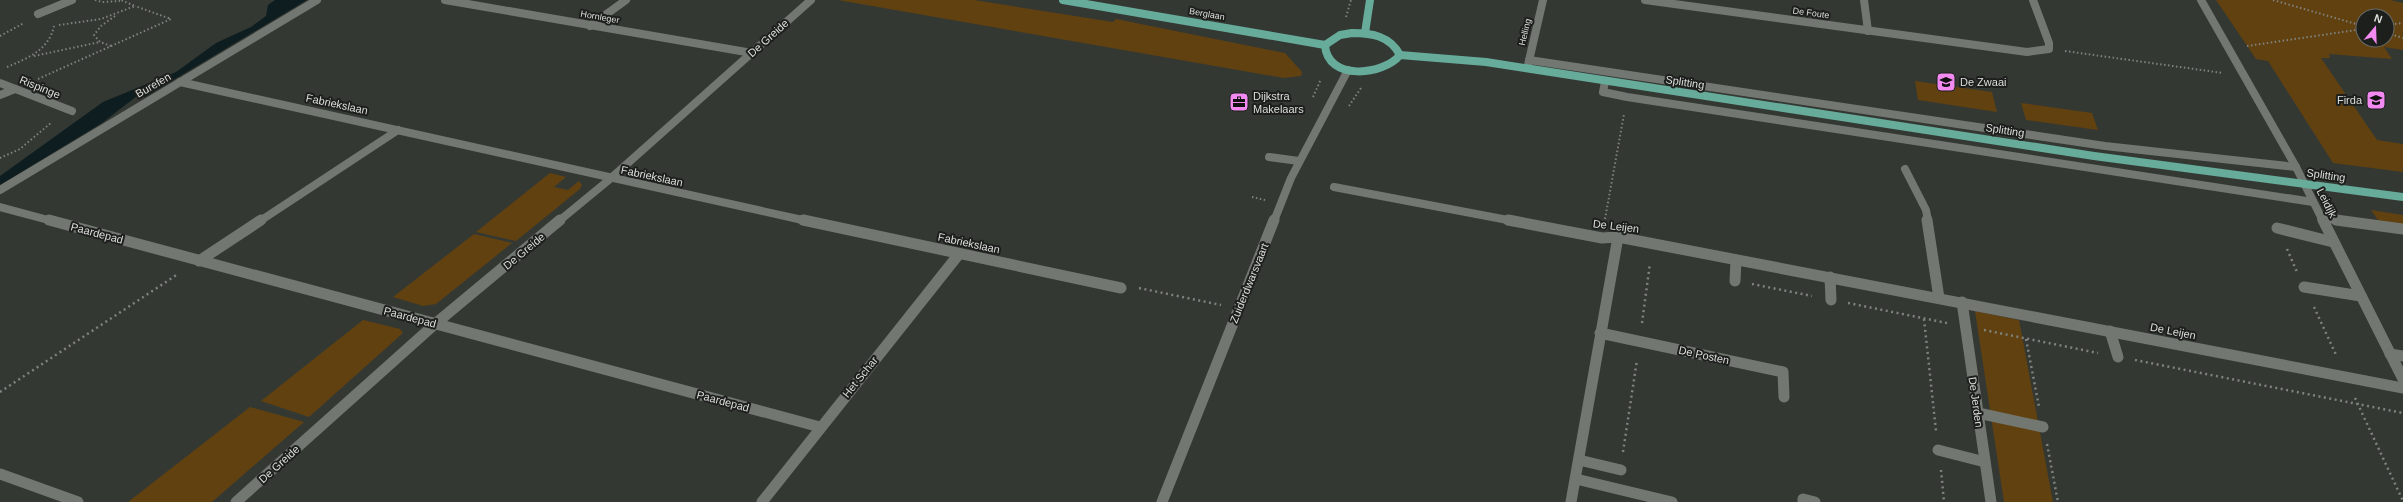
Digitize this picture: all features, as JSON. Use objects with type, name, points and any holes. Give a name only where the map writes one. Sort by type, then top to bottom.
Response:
[{"type":"main road","name":"Berglaan","points":[[1063,0],[1324,45]]},
{"type":"main road","points":[[1365,33],[1370,0]]},
{"type":"main road","points":[[1365,33],[1390,41],[1398,47],[1400,55],[1397,62],[1389,67],[1362,72],[1348,70],[1335,65],[1326,59],[1323,52],[1324,45],[1340,35],[1365,33]]},
{"type":"main road","name":"Splitting","points":[[1400,55],[1478,62],[1528,64],[1605,82],[2094,156],[2403,197]]},
{"type":"street","points":[[38,14],[72,0]]},
{"type":"street","name":"Burefen","points":[[0,190],[317,0]]},
{"type":"street","name":"Hornleger","points":[[445,0],[752,53]]},
{"type":"street","points":[[590,26],[626,0]]},
{"type":"street","name":"De Greide","points":[[236,502],[435,324],[610,179],[811,0]]},
{"type":"street","name":"Helling","points":[[1528,64],[1543,0]]},
{"type":"street","points":[[1645,0],[1705,4]]},
{"type":"street","points":[[1864,0],[1868,31],[2027,52],[2048,49],[2049,43],[2034,0]]},
{"type":"street","name":"Leidijk","points":[[2201,0],[2296,167],[2403,379]]},
{"type":"street","name":"De Foute","points":[[1705,4],[1868,31]]},
{"type":"street","name":"Splitting","points":[[1528,64],[2112,147],[2296,167]]},
{"type":"street","name":"Zuiderdwarsvaart","points":[[1162,502],[1299,161],[1348,70]]},
{"type":"street","name":"Fabriekslaan","points":[[180,82],[610,179],[1121,288]]},
{"type":"street","points":[[1605,82],[1603,92],[1627,97],[2313,202]]},
{"type":"street","name":"Rispinge","points":[[0,83],[72,111]]},
{"type":"street","points":[[0,95],[16,89]]},
{"type":"street","points":[[199,261],[398,130]]},
{"type":"street","points":[[1270,157],[1299,161]]},
{"type":"street","points":[[1905,169],[1926,210],[1939,298]]},
{"type":"street","name":"De Leijen","points":[[1334,187],[1602,238],[1618,237],[2403,388]]},
{"type":"street","name":"Paardepad","points":[[0,207],[820,427]]},
{"type":"street","points":[[2321,218],[2403,230]]},
{"type":"street","points":[[2277,228],[2333,242]]},
{"type":"street","points":[[1572,502],[1600,333],[1618,237]]},
{"type":"street","name":"Het Schar","points":[[762,502],[820,427],[959,254]]},
{"type":"street","points":[[1735,280],[1736,260]]},
{"type":"street","points":[[1830,277],[1831,300]]},
{"type":"street","points":[[2304,286],[2361,296]]},
{"type":"street","name":"De Jerden","points":[[1962,302],[1991,502]]},
{"type":"street","points":[[2110,331],[2118,357]]},
{"type":"street","name":"De Posten","points":[[1600,333],[1783,372],[1784,397]]},
{"type":"street","points":[[2390,354],[2403,356]]},
{"type":"street","points":[[1978,413],[2043,427]]},
{"type":"street","points":[[1938,450],[1985,462]]},
{"type":"street","points":[[1579,460],[1621,470]]},
{"type":"street","points":[[0,474],[78,502]]},
{"type":"street","points":[[1576,479],[1672,502]]},
{"type":"street","points":[[1803,502],[1803,499],[1815,502]]},
{"type":"path","points":[[16,89],[171,19],[121,0],[102,2],[95,0]]},
{"type":"path","points":[[1346,18],[1351,0]]},
{"type":"path","points":[[2273,0],[2355,26]]},
{"type":"path","points":[[111,46],[100,42],[94,35],[101,26],[117,14],[135,6]]},
{"type":"path","points":[[0,36],[22,26],[38,14]]},
{"type":"path","points":[[48,25],[55,26],[117,14]]},
{"type":"path","points":[[0,70],[31,56],[48,45],[53,37],[55,26]]},
{"type":"path","points":[[2229,48],[2355,29]]},
{"type":"path","points":[[31,56],[100,42]]},
{"type":"path","points":[[2048,49],[2245,76]]},
{"type":"path","points":[[1602,238],[1627,97]]},
{"type":"path","points":[[0,158],[20,149],[48,124],[72,111]]},
{"type":"path","points":[[1615,256],[1658,265]]},
{"type":"path","points":[[0,392],[199,261]]},
{"type":"path","points":[[1621,470],[1650,263]]},
{"type":"path","points":[[1735,280],[1924,319],[1944,502]]},
{"type":"path","points":[[1121,288],[1134,287],[1239,309]]},
{"type":"path","points":[[1965,327],[2403,413]]},
{"type":"path","points":[[2358,404],[2403,501]]},
{"type":"shaded area","points":[[275,0],[307,0],[145,97],[137,96],[102,123],[0,185],[0,176],[103,102],[176,72],[216,43],[251,27],[266,16],[268,5]]},
{"type":"shaded area","points":[[838,0],[974,0],[1113,22],[1116,19],[1285,53],[1302,72],[1301,76],[1284,78]]},
{"type":"shaded area","points":[[2216,0],[2390,0],[2403,3],[2403,50],[2390,48],[2395,48],[2395,8],[2355,8],[2355,48],[2385,48],[2392,59],[2329,54],[2330,58],[2321,58],[2377,140],[2403,144],[2403,172],[2333,163],[2268,61],[2256,59]]},
{"type":"shaded area","points":[[1915,81],[1992,92],[1997,112],[1918,100]]},
{"type":"shaded area","points":[[2021,103],[2092,113],[2098,130],[2026,120]]},
{"type":"shaded area","points":[[550,173],[566,177],[554,187],[568,190],[579,181],[582,185],[580,189],[516,241],[476,232]]},
{"type":"shaded area","points":[[2371,210],[2403,215],[2403,226],[2380,223]]},
{"type":"shaded area","points":[[474,234],[512,243],[436,304],[423,306],[393,297]]},
{"type":"shaded area","points":[[1975,311],[2019,320],[2053,502],[2004,502]]},
{"type":"shaded area","points":[[363,320],[400,329],[403,333],[309,417],[261,401]]},
{"type":"shaded area","points":[[250,407],[304,422],[212,502],[128,502]]},
{"type":"place","name":"De Zwaai","points":[[1946,82]]},
{"type":"place","name":"Firda","points":[[2376,100]]},
{"type":"place","name":"Dijkstra Makelaars","points":[[1239,102]]}]
